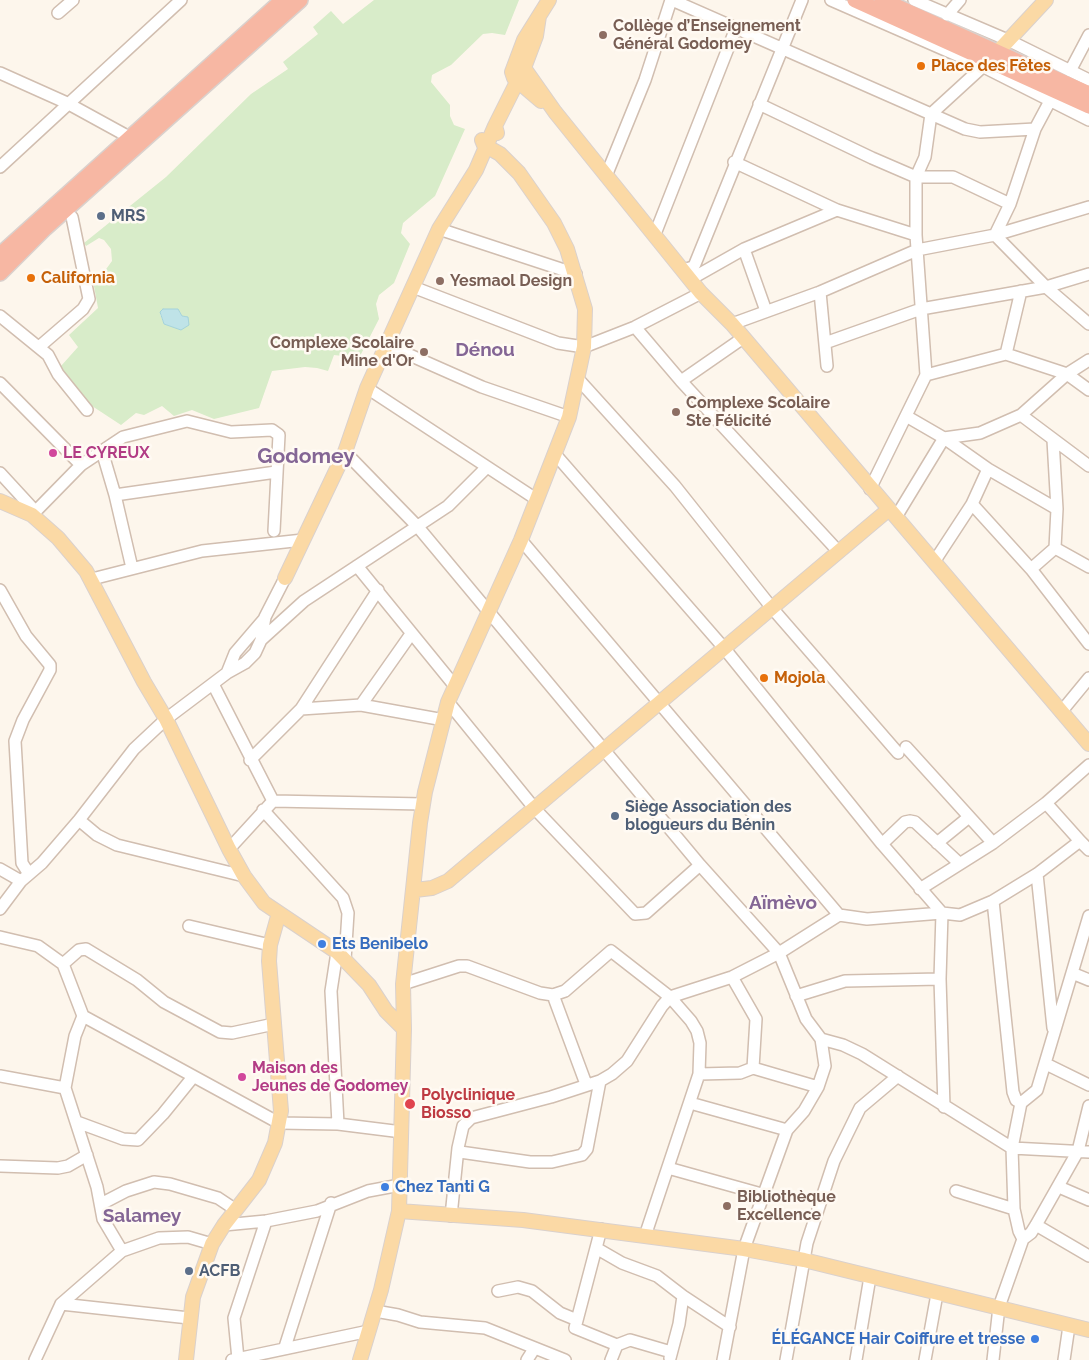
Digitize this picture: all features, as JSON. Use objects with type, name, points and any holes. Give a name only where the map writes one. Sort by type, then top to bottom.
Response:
[{"type":"highway","points":[[2,249],[282,0]]},
{"type":"highway","points":[[0,273],[44,228],[300,0]]},
{"type":"highway","points":[[855,0],[1089,94]]},
{"type":"highway","points":[[882,0],[995,55],[1089,106]]},
{"type":"main road","points":[[284,578],[345,452],[367,388],[439,229],[460,193],[464,175],[489,138],[536,36],[539,16],[549,0]]},
{"type":"main road","points":[[995,55],[1046,0]]},
{"type":"main road","points":[[518,74],[556,112],[701,293],[732,324],[870,489],[1089,744]]},
{"type":"main road","points":[[360,1360],[375,1311],[399,1211],[404,1029],[403,984],[415,890],[423,804],[448,702],[520,540],[569,417],[579,380],[584,347],[584,309],[576,274],[567,248],[554,223],[519,173],[489,138]]},
{"type":"main road","points":[[1,502],[33,513],[70,550],[92,579],[144,682],[166,719],[229,849],[244,876],[264,903],[341,956],[369,985],[386,1011],[404,1029]]},
{"type":"main road","points":[[415,890],[432,888],[448,880],[535,809],[838,551],[892,514]]},
{"type":"main road","points":[[186,1360],[189,1318],[193,1297],[212,1244],[224,1224],[252,1190],[266,1167],[275,1143],[281,1111],[269,975],[270,945],[280,913]]},
{"type":"main road","points":[[399,1211],[523,1220],[601,1229],[804,1260],[1089,1330]]},
{"type":"street","points":[[58,13],[73,0]]},
{"type":"street","points":[[0,167],[181,0]]},
{"type":"street","points":[[606,176],[645,80],[671,0],[972,132],[1035,129]]},
{"type":"street","points":[[687,274],[695,264],[734,162],[802,0]]},
{"type":"street","points":[[831,0],[995,55],[1070,71],[1089,80]]},
{"type":"street","points":[[914,0],[947,15],[995,55],[1025,89],[1051,99],[1089,120]]},
{"type":"street","points":[[947,15],[960,0]]},
{"type":"street","points":[[655,234],[736,28]]},
{"type":"street","points":[[1070,71],[1089,35]]},
{"type":"street","points":[[870,489],[926,375],[916,235],[916,177],[924,157],[931,114],[995,55]]},
{"type":"street","points":[[2,77],[67,104],[129,137]]},
{"type":"street","points":[[995,235],[1010,204],[1035,129],[1051,99]]},
{"type":"street","points":[[759,104],[916,177],[953,177],[1010,204]]},
{"type":"street","points":[[734,162],[837,210],[916,235]]},
{"type":"street","points":[[732,324],[766,310],[820,292],[917,250],[995,235],[1089,207]]},
{"type":"street","points":[[687,274],[837,210]]},
{"type":"street","points":[[39,347],[83,309],[89,299],[72,218]]},
{"type":"street","points":[[439,229],[576,274]]},
{"type":"street","points":[[995,235],[1046,287],[1089,324]]},
{"type":"street","points":[[744,249],[766,310]]},
{"type":"street","points":[[825,343],[921,308],[1046,287],[1089,274]]},
{"type":"street","points":[[413,287],[558,343],[584,347],[635,327],[701,293]]},
{"type":"street","points":[[1006,354],[1021,291]]},
{"type":"street","points":[[820,292],[827,366]]},
{"type":"street","points":[[0,316],[48,355],[58,374],[87,410]]},
{"type":"street","points":[[635,327],[681,381],[838,551]]},
{"type":"street","points":[[681,381],[743,338]]},
{"type":"street","points":[[386,346],[482,387],[569,417]]},
{"type":"street","points":[[926,375],[1006,354],[1067,374],[1089,390]]},
{"type":"street","points":[[892,514],[944,438],[980,432],[1021,415],[1067,374],[1089,360]]},
{"type":"street","points":[[579,380],[675,486],[772,608],[902,750],[993,843]]},
{"type":"street","points":[[0,383],[82,464]]},
{"type":"street","points":[[367,388],[536,499]]},
{"type":"street","points":[[1021,415],[1089,466]]},
{"type":"street","points":[[906,416],[944,438],[988,469],[1057,509]]},
{"type":"street","points":[[0,473],[33,513],[82,464],[123,437],[187,421],[231,432],[272,430],[279,435],[274,531]]},
{"type":"street","points":[[1031,569],[1055,548],[1057,509],[1053,440]]},
{"type":"street","points":[[102,451],[116,496],[132,568]]},
{"type":"street","points":[[345,452],[418,527],[488,613],[700,864],[779,953],[806,1019],[821,1039],[825,1066],[818,1087],[804,1111],[787,1130],[744,1250],[723,1360]]},
{"type":"street","points":[[554,454],[724,648],[882,844],[942,913],[940,979],[944,1108]]},
{"type":"street","points":[[261,640],[304,601],[448,506],[488,467]]},
{"type":"street","points":[[934,562],[972,504],[988,469]]},
{"type":"street","points":[[116,496],[276,472]]},
{"type":"street","points":[[972,504],[1031,569],[1089,644]]},
{"type":"street","points":[[92,579],[202,551],[303,540]]},
{"type":"street","points":[[520,540],[840,915]]},
{"type":"street","points":[[1055,548],[1089,568]]},
{"type":"street","points":[[357,566],[454,685]]},
{"type":"street","points":[[227,673],[235,653],[265,617],[284,578]]},
{"type":"street","points":[[0,590],[26,636],[50,665],[50,670],[23,720],[15,741],[22,863],[25,878]]},
{"type":"street","points":[[250,760],[301,709],[378,590]]},
{"type":"street","points":[[0,909],[25,878],[42,863],[79,820],[134,749],[166,719],[227,673],[246,663],[261,640],[265,617]]},
{"type":"street","points":[[360,705],[411,634]]},
{"type":"street","points":[[1061,712],[1089,678]]},
{"type":"street","points":[[213,684],[250,760],[273,801]]},
{"type":"street","points":[[448,702],[535,809],[635,914],[646,913],[700,864]]},
{"type":"street","points":[[301,709],[360,705],[444,720]]},
{"type":"street","points":[[920,889],[993,843],[1046,803],[1089,765]]},
{"type":"street","points":[[229,849],[273,801],[423,804]]},
{"type":"street","points":[[1046,803],[1089,850]]},
{"type":"street","points":[[263,810],[343,898],[348,914],[331,998],[338,1124]]},
{"type":"street","points":[[937,843],[969,817]]},
{"type":"street","points":[[79,820],[97,835],[116,845],[244,876]]},
{"type":"street","points":[[882,844],[905,822],[915,822],[959,864]]},
{"type":"street","points":[[451,1216],[462,1131],[471,1118],[550,1097],[600,1081],[627,1061],[662,1006],[670,997],[732,977],[779,953],[840,915],[867,919],[942,913],[960,915],[993,901],[1037,874],[1080,841]]},
{"type":"street","points":[[0,869],[25,878]]},
{"type":"street","points":[[1037,874],[1053,1032]]},
{"type":"street","points":[[993,901],[1013,1092],[1016,1100],[1021,1103]]},
{"type":"street","points":[[1023,1239],[1014,1209],[1012,1148],[1021,1103],[1037,1090],[1089,916]]},
{"type":"street","points":[[189,926],[270,945]]},
{"type":"street","points":[[0,937],[38,946],[63,964],[83,1016],[279,1123],[338,1124],[402,1132]]},
{"type":"street","points":[[63,964],[79,950],[86,950],[137,980],[164,1002],[220,1032],[232,1032],[274,1024]]},
{"type":"street","points":[[403,984],[459,966],[467,966],[540,993],[553,995],[565,991],[611,951],[670,997],[691,1021],[697,1031],[700,1043],[698,1074],[645,1236]]},
{"type":"street","points":[[1072,973],[1089,980]]},
{"type":"street","points":[[732,977],[756,1019],[753,1068]]},
{"type":"street","points":[[796,996],[845,981],[940,979]]},
{"type":"street","points":[[553,995],[586,1084]]},
{"type":"street","points":[[83,1016],[75,1036],[65,1088],[87,1155],[101,1204],[103,1219],[122,1251]]},
{"type":"street","points":[[821,1039],[843,1045],[862,1054],[944,1108],[1012,1148],[1084,1152]]},
{"type":"street","points":[[1046,1064],[1089,1085]]},
{"type":"street","points":[[698,1074],[740,1073],[753,1068],[818,1087]]},
{"type":"street","points":[[0,1076],[65,1088]]},
{"type":"street","points":[[786,1360],[804,1260],[834,1161],[860,1108],[898,1076]]},
{"type":"street","points":[[77,1122],[123,1140],[138,1140],[194,1077]]},
{"type":"street","points":[[460,1152],[530,1162],[552,1162],[582,1155],[586,1149],[600,1081]]},
{"type":"street","points":[[690,1103],[787,1130]]},
{"type":"street","points":[[993,1360],[1000,1307],[1023,1239],[1031,1233],[1059,1187],[1084,1152],[1089,1106]]},
{"type":"street","points":[[0,1166],[58,1168],[68,1166],[87,1155]]},
{"type":"street","points":[[668,1168],[765,1195]]},
{"type":"street","points":[[101,1204],[126,1191],[154,1182],[170,1184],[218,1198],[236,1210]]},
{"type":"street","points":[[224,1224],[266,1221],[316,1211],[331,1203],[344,1202],[368,1191],[400,1185]]},
{"type":"street","points":[[1059,1187],[1089,1200]]},
{"type":"street","points":[[956,1191],[1014,1209]]},
{"type":"street","points":[[285,1347],[331,1203]]},
{"type":"street","points":[[266,1221],[234,1318],[235,1359],[285,1347],[369,1331]]},
{"type":"street","points":[[1036,1225],[1089,1256]]},
{"type":"street","points":[[601,1229],[575,1328],[617,1344],[630,1340],[670,1356],[683,1296]]},
{"type":"street","points":[[36,1360],[61,1304],[122,1251],[159,1238],[188,1237],[212,1244]]},
{"type":"street","points":[[596,1248],[622,1263],[658,1276],[683,1296],[730,1327]]},
{"type":"street","points":[[856,1360],[870,1277]]},
{"type":"street","points":[[498,1291],[518,1288],[532,1291],[560,1313],[577,1320]]},
{"type":"street","points":[[926,1360],[937,1294]]},
{"type":"street","points":[[61,1304],[189,1318]]},
{"type":"street","points":[[375,1311],[398,1314],[420,1322],[485,1328],[565,1360]]},
{"type":"street","points":[[1064,1360],[1069,1326]]},
{"type":"street","points":[[610,1360],[617,1344]]},
{"type":"street","points":[[527,1360],[534,1349]]},
{"type":"green space","points":[[374,0],[519,0],[505,35],[483,34],[451,65],[432,75],[431,82],[450,105],[450,116],[454,125],[465,129],[435,196],[403,223],[401,233],[410,244],[394,283],[379,295],[376,304],[379,319],[359,358],[334,355],[328,371],[305,367],[272,371],[259,408],[214,419],[192,410],[174,416],[162,406],[144,415],[136,413],[121,425],[89,404],[71,384],[61,366],[78,347],[69,335],[98,308],[92,275],[104,272],[112,261],[111,249],[104,240],[99,238],[86,246],[84,243],[166,177],[251,94],[288,69],[283,62],[318,34],[313,27],[331,11],[343,24]],"holes":[[[179,311],[182,316],[186,316],[180,329],[164,324],[160,314]]]},
{"type":"water","points":[[163,309],[178,309],[182,316],[188,317],[189,325],[181,330],[164,324],[160,312]]},
{"type":"place","name":"Collège d’Enseignement Général Godomey","points":[[603,35]]},
{"type":"place","name":"Place des Fêtes","points":[[921,66]]},
{"type":"place","name":"MRS","points":[[101,216]]},
{"type":"place","name":"California","points":[[31,278]]},
{"type":"place","name":"Yesmaol Design","points":[[440,281]]},
{"type":"place","name":"Complexe Scolaire Mine d'Or","points":[[424,352]]},
{"type":"place","name":"Complexe Scolaire Ste Félicité","points":[[676,412]]},
{"type":"place","name":"LE CYREUX","points":[[53,453]]},
{"type":"place","name":"Mojola","points":[[764,678]]},
{"type":"place","name":"Siège Association des blogueurs du Bénin","points":[[615,816]]},
{"type":"place","name":"Ets Benibelo","points":[[322,944]]},
{"type":"place","name":"Maison des Jeunes de Godomey","points":[[242,1077]]},
{"type":"place","name":"Polyclinique Biosso","points":[[410,1104]]},
{"type":"place","name":"Chez Tanti G","points":[[385,1187]]},
{"type":"place","name":"Bibliothèque Excellence","points":[[727,1206]]},
{"type":"place","name":"ACFB","points":[[189,1271]]},
{"type":"place","name":"ÉLÉGANCE Hair Coiffure et tresse","points":[[1035,1339]]},
{"type":"district","name":"Dénou","points":[[485,350]]},
{"type":"district","name":"Godomey","points":[[306,457]]},
{"type":"district","name":"Aïmèvo","points":[[783,903]]},
{"type":"district","name":"Salamey","points":[[142,1216]]}]
